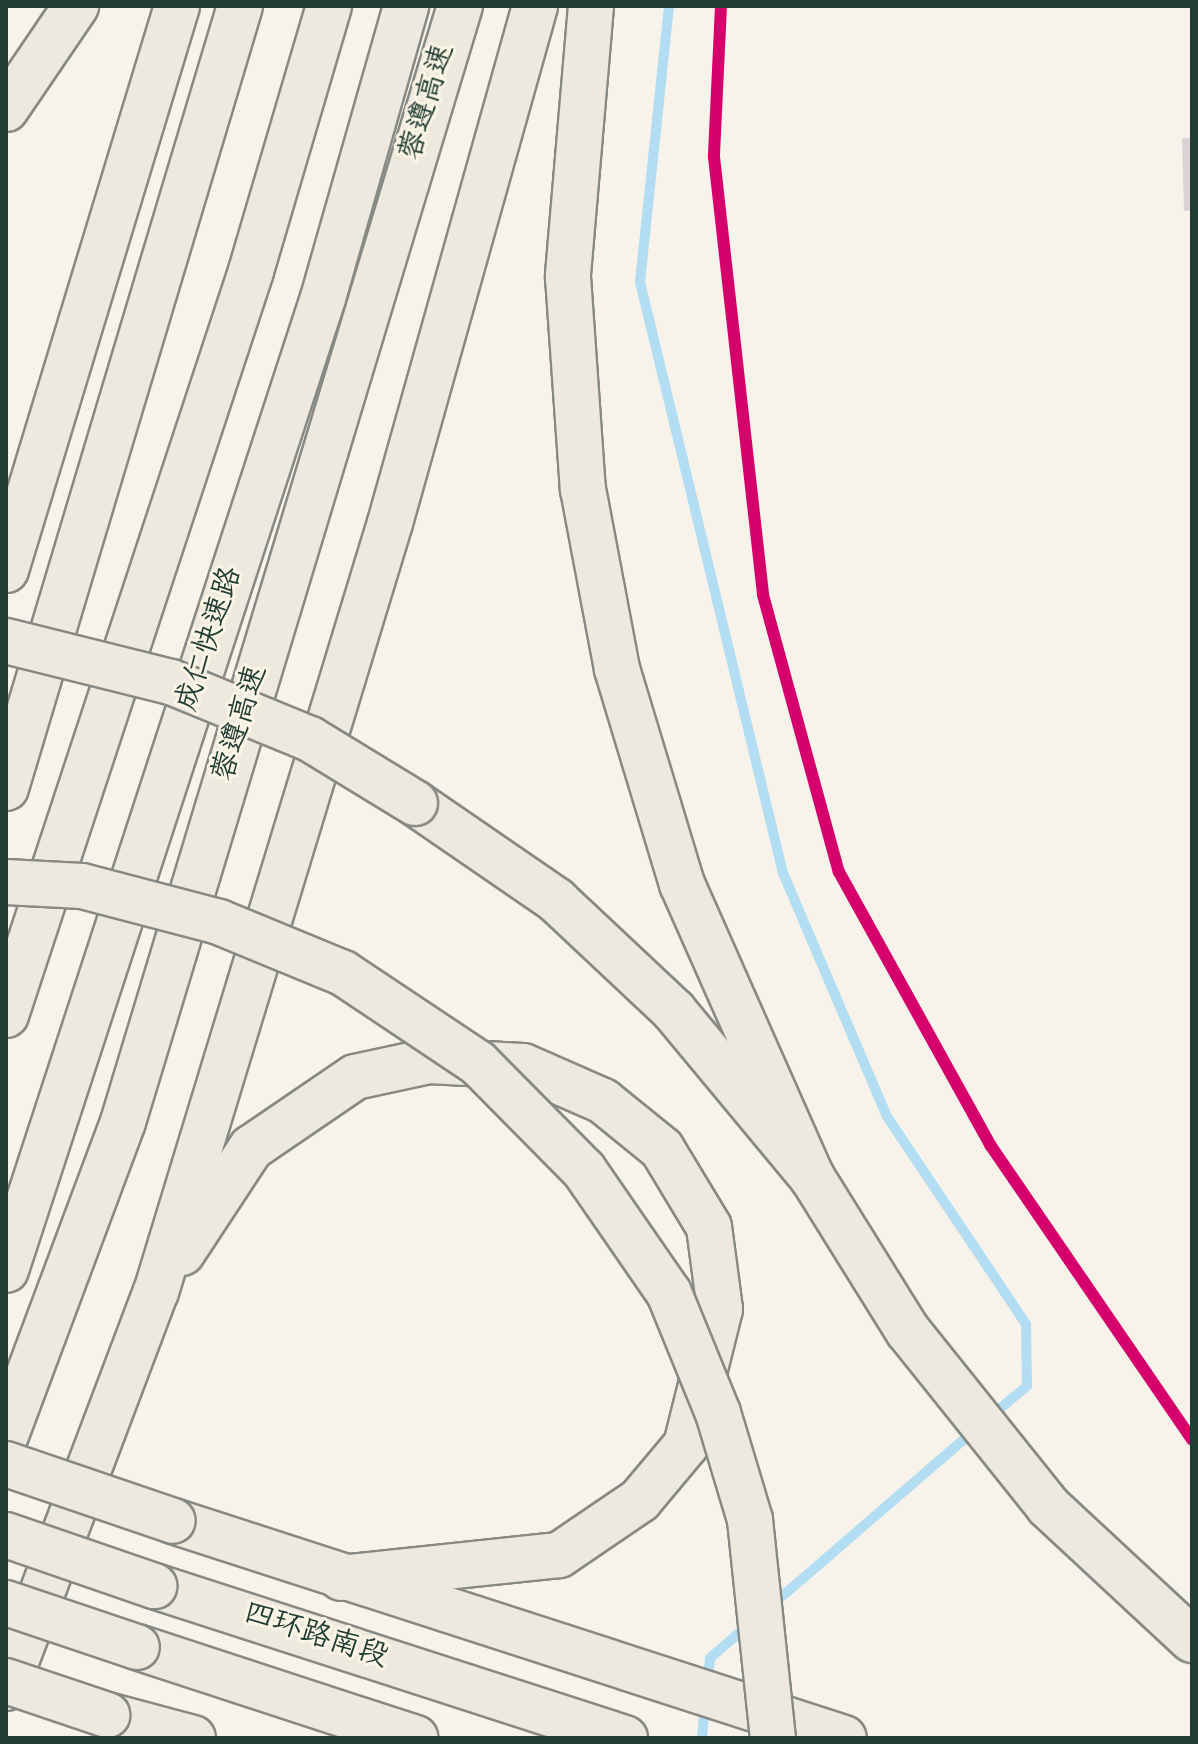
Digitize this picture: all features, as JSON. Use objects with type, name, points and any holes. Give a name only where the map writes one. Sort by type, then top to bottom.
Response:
[{"type":"highway","points":[[6,109],[76,6]]},
{"type":"highway","points":[[6,570],[177,6]]},
{"type":"highway","points":[[6,788],[240,6]]},
{"type":"highway","points":[[6,1015],[251,271],[329,6]]},
{"type":"highway","name":"成仁快速路","points":[[6,1270],[318,314],[406,6]]},
{"type":"highway","name":"蓉遵高速","points":[[6,1435],[123,1122],[460,6]]},
{"type":"highway","points":[[6,1688],[156,1292],[390,523],[535,6]]},
{"type":"highway","points":[[591,6],[568,277],[583,489],[617,669],[682,884],[812,1177],[908,1331],[1048,1506],[1192,1640]]},
{"type":"highway","points":[[6,641],[171,682],[310,739],[415,803],[556,900],[652,990],[812,1177]]},
{"type":"highway","points":[[6,882],[82,886],[219,922],[343,973],[478,1063],[584,1170],[669,1293],[718,1413],[808,1734]]},
{"type":"highway","points":[[156,1292],[251,1148],[355,1077],[429,1061],[523,1066],[603,1101],[662,1149],[709,1227],[720,1309],[686,1445],[640,1500],[559,1555],[341,1578]]},
{"type":"highway","points":[[6,1464],[341,1578],[601,1661],[808,1734]]},
{"type":"highway","name":"四环路南段","points":[[6,1535],[618,1736]]},
{"type":"highway","points":[[6,1603],[415,1738]]},
{"type":"highway","points":[[6,1681],[107,1715],[193,1738]]},
{"type":"highway","points":[[107,1715],[158,1738]]},
{"type":"building","points":[[1182,138],[1192,138],[1192,210],[1184,211]]},
{"type":"waterway","points":[[669,6],[640,282],[783,873],[886,1115],[1026,1324],[1027,1386],[990,1417]]},
{"type":"waterway","points":[[772,1605],[975,1430]]},
{"type":"waterway","points":[[707,1684],[710,1658],[747,1626]]},
{"type":"waterway","points":[[702,1738],[705,1704]]},
{"type":"cycle path","points":[[721,6],[714,157],[763,595],[839,872],[991,1146],[1192,1440]]}]
